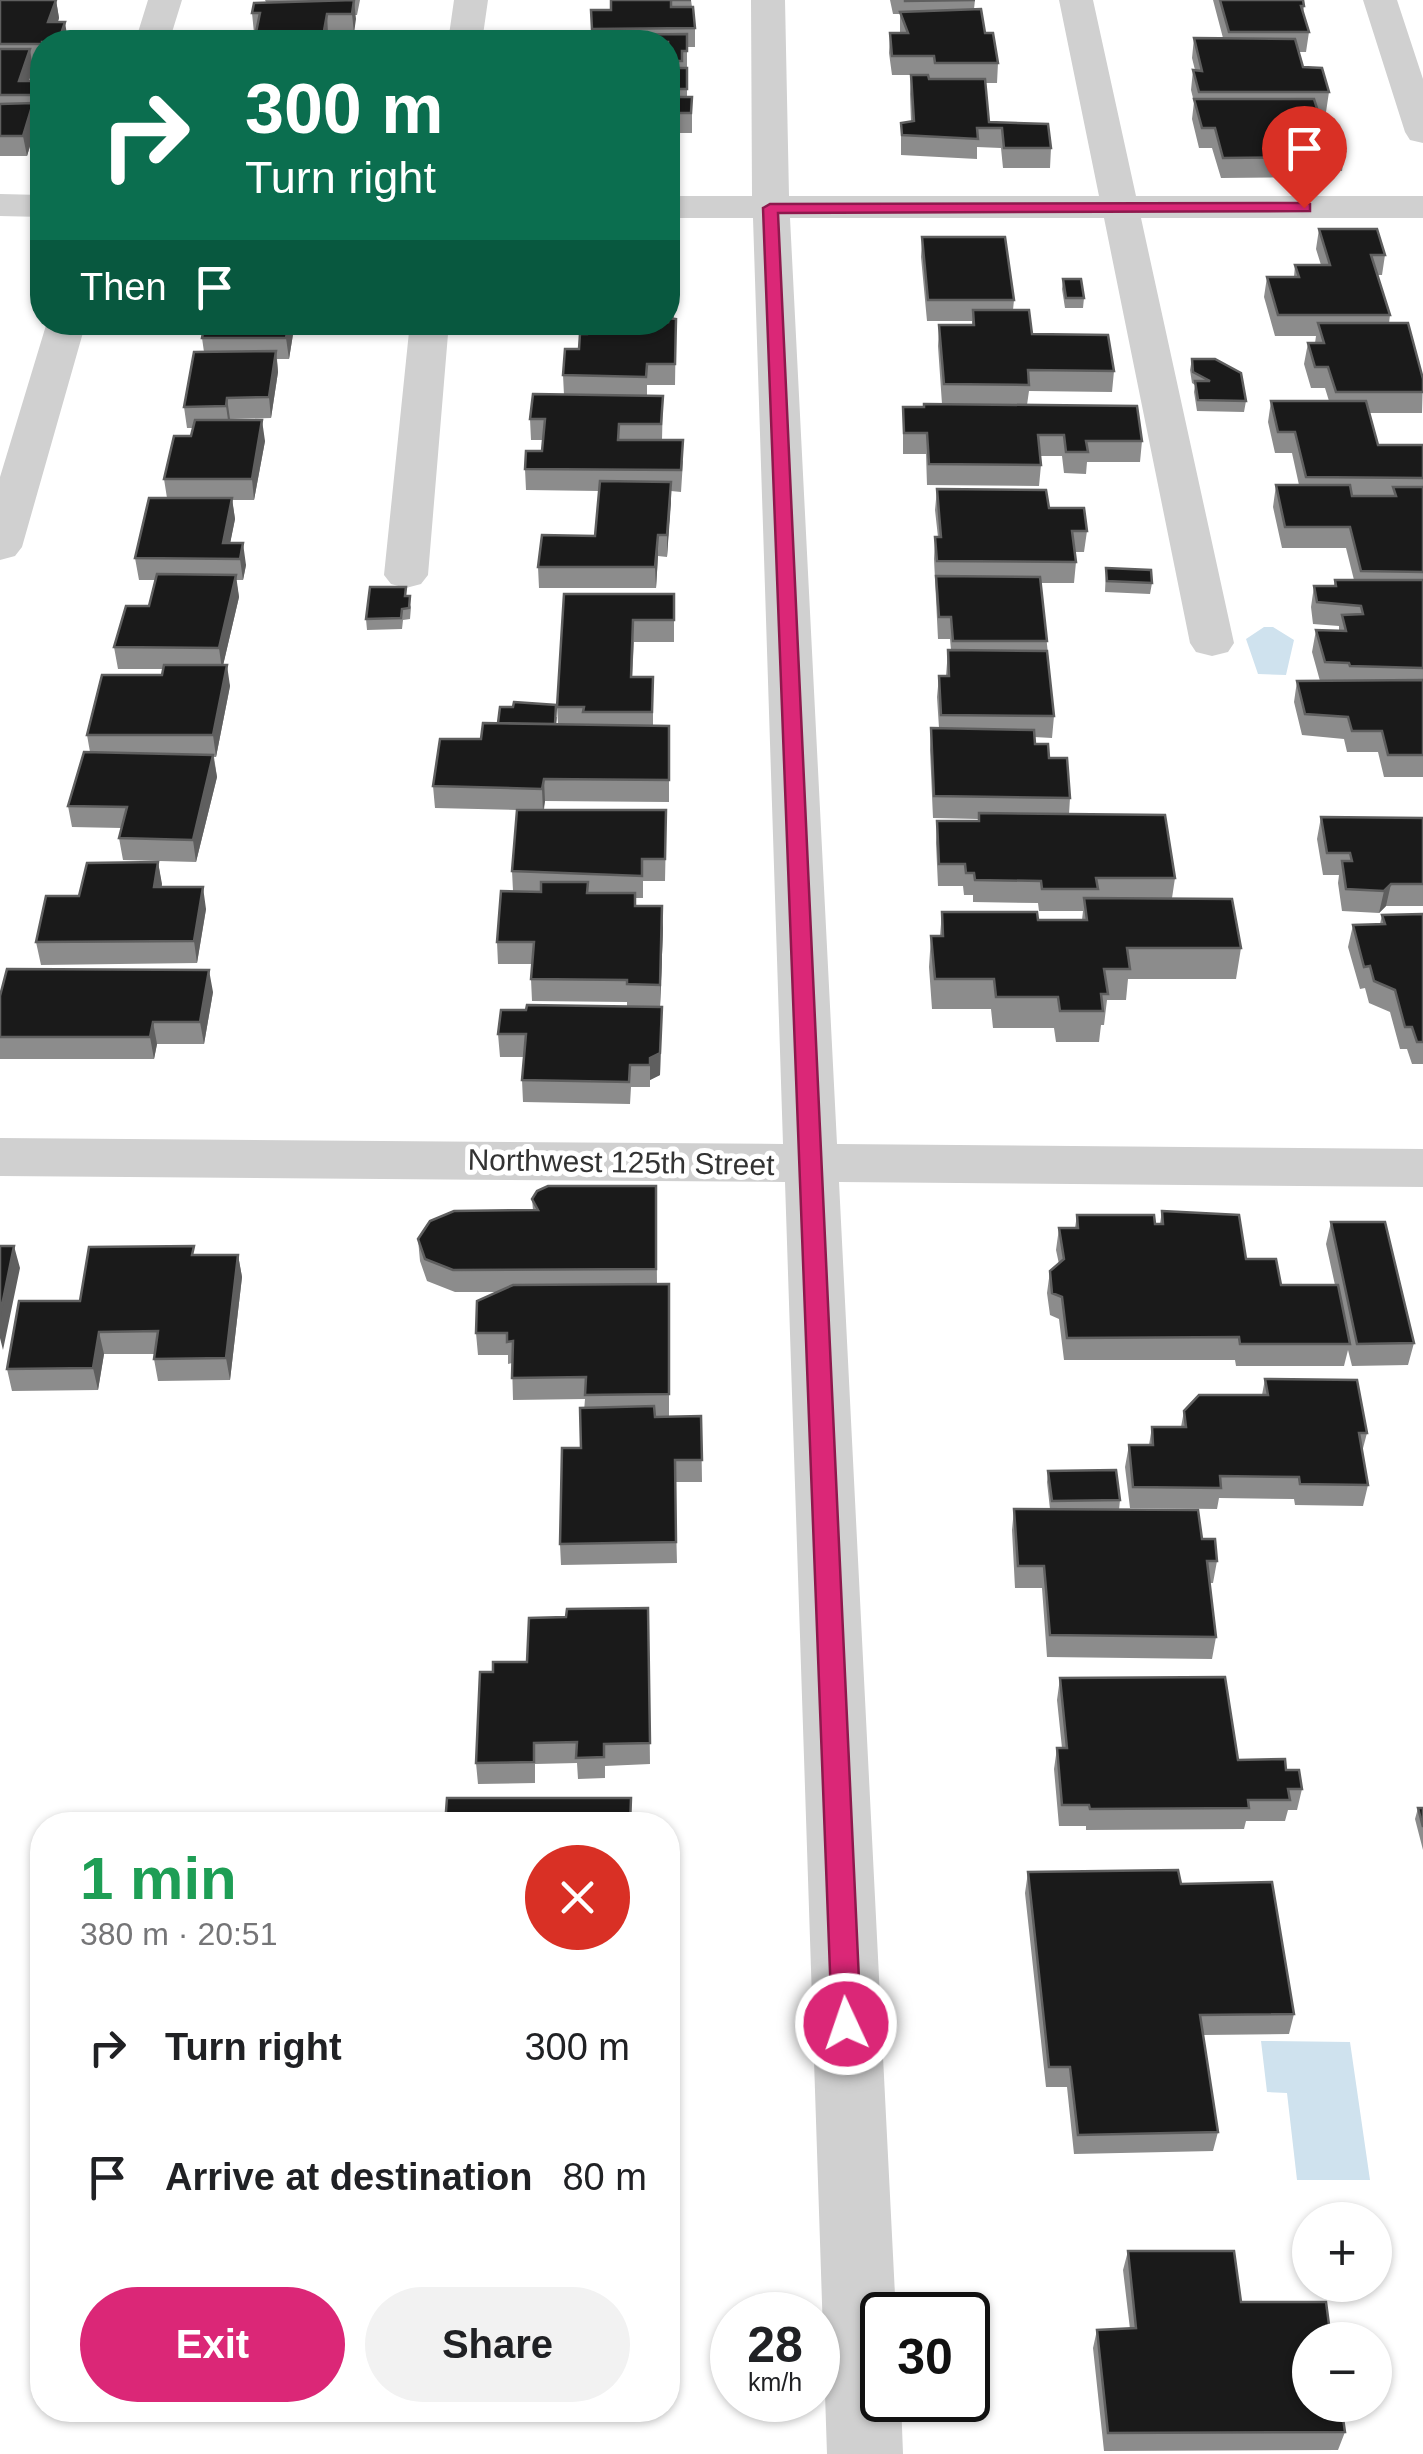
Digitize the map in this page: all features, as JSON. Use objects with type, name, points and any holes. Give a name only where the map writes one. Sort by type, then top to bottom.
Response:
[{"type":"street","points":[[155,30],[164,0]]},
{"type":"street","points":[[467,30],[471,0]]},
{"type":"street","points":[[768,0],[770,208],[865,2454]]},
{"type":"street","points":[[1076,0],[1212,644]]},
{"type":"street","points":[[1380,0],[1423,132]]},
{"type":"street","points":[[0,206],[30,206]]},
{"type":"street","points":[[680,207],[1423,207]]},
{"type":"street","points":[[0,547],[63,335]]},
{"type":"street","points":[[406,575],[429,335]]},
{"type":"street","name":"Northwest 125th Street","points":[[0,1157],[270,1156],[1423,1168]]},
{"type":"water","points":[[1264,627],[1273,627],[1294,640],[1286,675],[1258,674],[1246,639]]},
{"type":"water","points":[[1261,2041],[1350,2042],[1370,2180],[1297,2180],[1287,2093],[1267,2092]]},
{"type":"building","points":[[0,0],[56,0],[48,22],[65,22],[62,30],[30,30],[30,44],[0,44]]},
{"type":"building","points":[[354,0],[352,14],[327,14],[324,30],[256,30],[260,13],[252,13],[254,3]]},
{"type":"building","points":[[611,0],[671,0],[671,7],[693,7],[695,28],[592,29],[591,10],[611,10]]},
{"type":"building","points":[[1220,0],[1303,0],[1301,6],[1309,32],[1229,32]]},
{"type":"building","points":[[981,9],[985,33],[993,33],[998,63],[935,63],[934,56],[892,56],[890,33],[908,33],[900,12]]},
{"type":"building","points":[[680,34],[687,34],[687,51],[682,51],[682,61],[680,61]]},
{"type":"building","points":[[1194,38],[1295,39],[1303,67],[1322,68],[1329,92],[1199,92],[1193,70],[1202,71]]},
{"type":"building","points":[[0,49],[30,49],[19,81],[30,81],[30,95],[0,95]]},
{"type":"building","points":[[680,68],[687,68],[687,89],[680,89]]},
{"type":"building","points":[[911,75],[928,75],[929,79],[985,79],[989,122],[1048,124],[1051,148],[1004,148],[1002,128],[977,128],[978,139],[902,135],[901,123],[914,121]]},
{"type":"building","points":[[680,97],[692,97],[691,113],[680,113]]},
{"type":"building","points":[[1194,99],[1314,99],[1321,121],[1334,120],[1345,151],[1308,152],[1310,157],[1223,158],[1215,128],[1202,128]]},
{"type":"building","points":[[30,103],[23,136],[0,136],[0,104]]},
{"type":"building","points":[[1319,229],[1377,229],[1385,255],[1371,255],[1390,315],[1278,315],[1267,277],[1299,277],[1295,265],[1330,265]]},
{"type":"building","points":[[922,237],[1005,237],[1014,300],[928,300]]},
{"type":"building","points":[[1063,279],[1081,279],[1084,298],[1066,298]]},
{"type":"building","points":[[973,310],[1029,310],[1032,334],[1108,335],[1114,371],[1028,370],[1029,385],[944,384],[939,325],[974,325]]},
{"type":"building","points":[[1318,323],[1408,323],[1423,392],[1336,392],[1328,367],[1315,367],[1308,343],[1324,343]]},
{"type":"building","points":[[203,335],[287,335],[286,338],[202,338]]},
{"type":"building","points":[[580,335],[676,335],[675,364],[647,364],[646,377],[563,375],[565,349],[579,349]]},
{"type":"building","points":[[276,351],[269,397],[227,398],[226,406],[184,407],[194,352]]},
{"type":"building","points":[[1192,359],[1215,359],[1241,373],[1246,401],[1198,400],[1195,381],[1210,381],[1193,372]]},
{"type":"building","points":[[533,394],[663,396],[661,424],[619,424],[618,440],[683,440],[681,470],[525,469],[526,451],[542,451],[545,419],[530,419]]},
{"type":"building","points":[[1271,401],[1366,401],[1378,445],[1423,445],[1423,478],[1306,477],[1295,432],[1278,432]]},
{"type":"building","points":[[1137,406],[1142,441],[1086,441],[1088,452],[1066,452],[1064,435],[1038,435],[1041,465],[929,464],[927,433],[904,433],[903,407]]},
{"type":"building","points":[[195,420],[262,420],[252,479],[164,479],[174,436],[191,436]]},
{"type":"building","points":[[600,481],[671,482],[667,535],[658,535],[655,567],[538,567],[542,535],[595,536]]},
{"type":"building","points":[[1276,485],[1350,485],[1352,496],[1396,496],[1393,487],[1423,487],[1423,572],[1361,571],[1350,527],[1285,527]]},
{"type":"building","points":[[937,489],[1046,490],[1049,508],[1084,508],[1087,531],[1072,531],[1076,562],[937,561],[935,537],[941,537]]},
{"type":"building","points":[[149,498],[232,498],[223,543],[243,543],[240,559],[135,558]]},
{"type":"building","points":[[1106,568],[1151,570],[1152,583],[1107,581]]},
{"type":"building","points":[[157,574],[236,575],[219,648],[114,647],[126,606],[149,606]]},
{"type":"building","points":[[936,576],[1040,577],[1047,641],[953,641],[951,617],[939,617]]},
{"type":"building","points":[[1335,580],[1423,580],[1423,668],[1325,662],[1316,630],[1346,631],[1342,615],[1363,614],[1361,606],[1317,602],[1314,586],[1336,586]]},
{"type":"building","points":[[370,587],[406,587],[409,608],[402,609],[401,618],[366,619]]},
{"type":"building","points":[[564,594],[674,594],[674,620],[633,620],[631,677],[653,677],[652,712],[583,712],[584,707],[557,707]]},
{"type":"building","points":[[948,650],[1047,651],[1054,716],[941,715],[939,676],[949,676]]},
{"type":"building","points":[[164,665],[227,665],[213,735],[87,735],[102,675],[162,675]]},
{"type":"building","points":[[1423,680],[1423,755],[1388,755],[1382,731],[1352,731],[1348,717],[1305,714],[1297,681]]},
{"type":"building","points":[[514,702],[556,705],[555,724],[498,723],[500,707],[513,707]]},
{"type":"building","points":[[483,723],[669,726],[669,780],[544,779],[542,789],[433,786],[440,739],[481,739]]},
{"type":"building","points":[[931,728],[1034,730],[1035,744],[1048,744],[1049,758],[1067,758],[1070,798],[934,796]]},
{"type":"building","points":[[84,752],[213,755],[193,840],[119,838],[127,807],[68,806]]},
{"type":"building","points":[[517,810],[666,810],[665,859],[642,859],[642,876],[512,871]]},
{"type":"building","points":[[979,813],[1165,815],[1175,878],[1096,878],[1098,889],[1042,889],[1041,881],[975,880],[974,873],[966,873],[965,864],[939,864],[937,821],[979,821]]},
{"type":"building","points":[[1321,817],[1423,818],[1423,884],[1391,884],[1384,891],[1346,889],[1342,861],[1352,861],[1350,853],[1327,853]]},
{"type":"building","points":[[158,862],[154,887],[203,887],[194,941],[36,942],[46,896],[79,896],[87,863]]},
{"type":"building","points":[[541,882],[588,882],[587,893],[635,893],[635,906],[662,906],[660,985],[627,984],[627,980],[531,979],[534,942],[497,942],[501,891],[541,892]]},
{"type":"building","points":[[1084,898],[1232,899],[1241,948],[1127,948],[1130,969],[1104,969],[1108,994],[1101,994],[1103,1011],[1060,1011],[1058,997],[996,997],[994,979],[935,979],[931,936],[943,936],[942,912],[1037,912],[1038,920],[1087,920]]},
{"type":"building","points":[[1423,914],[1423,1042],[1417,1042],[1412,1027],[1405,1027],[1395,990],[1374,981],[1370,966],[1364,967],[1353,925],[1385,924],[1382,915]]},
{"type":"building","points":[[7,969],[209,970],[200,1022],[153,1022],[150,1037],[0,1037],[0,996]]},
{"type":"building","points":[[527,1005],[662,1007],[660,1053],[650,1058],[650,1065],[630,1065],[629,1082],[522,1080],[526,1034],[498,1034],[501,1010],[526,1010]]},
{"type":"building","points":[[548,1186],[656,1186],[656,1269],[453,1270],[425,1259],[418,1239],[430,1221],[454,1211],[538,1210],[532,1199],[537,1191]]},
{"type":"building","points":[[1162,1211],[1239,1215],[1246,1259],[1276,1259],[1281,1285],[1338,1285],[1350,1344],[1240,1344],[1239,1337],[1067,1338],[1062,1297],[1052,1293],[1050,1271],[1064,1259],[1059,1228],[1078,1228],[1077,1215],[1154,1215],[1155,1224],[1163,1224]]},
{"type":"building","points":[[1331,1222],[1385,1222],[1414,1343],[1357,1344]]},
{"type":"building","points":[[0,1246],[14,1246],[0,1315]]},
{"type":"building","points":[[194,1246],[192,1255],[238,1255],[226,1358],[154,1359],[158,1331],[99,1332],[93,1368],[7,1369],[19,1301],[80,1301],[89,1247]]},
{"type":"building","points":[[669,1284],[669,1394],[585,1395],[586,1377],[512,1378],[513,1341],[507,1342],[507,1333],[476,1333],[477,1301],[513,1285]]},
{"type":"building","points":[[1265,1379],[1357,1380],[1367,1433],[1359,1433],[1368,1485],[1300,1484],[1299,1477],[1220,1476],[1221,1488],[1133,1487],[1129,1445],[1153,1445],[1152,1427],[1186,1427],[1184,1411],[1199,1395],[1268,1395]]},
{"type":"building","points":[[654,1406],[655,1417],[701,1416],[702,1460],[675,1460],[676,1542],[560,1544],[562,1448],[581,1448],[580,1408]]},
{"type":"building","points":[[1116,1470],[1120,1500],[1052,1501],[1048,1471]]},
{"type":"building","points":[[1014,1509],[1198,1510],[1202,1539],[1215,1539],[1217,1561],[1207,1561],[1216,1637],[1050,1635],[1044,1566],[1018,1566]]},
{"type":"building","points":[[648,1608],[650,1743],[604,1744],[604,1757],[576,1758],[577,1742],[534,1743],[534,1762],[476,1763],[480,1672],[493,1672],[493,1662],[527,1662],[529,1618],[566,1617],[567,1609]]},
{"type":"building","points":[[1225,1677],[1238,1760],[1285,1759],[1286,1770],[1299,1770],[1302,1789],[1288,1789],[1290,1800],[1248,1800],[1249,1808],[1090,1809],[1089,1805],[1062,1805],[1057,1748],[1067,1748],[1060,1678]]},
{"type":"building","points":[[447,1798],[631,1798],[630,1812],[446,1812]]},
{"type":"building","points":[[1178,1870],[1181,1884],[1272,1882],[1294,2014],[1200,2015],[1218,2132],[1078,2135],[1070,2067],[1049,2067],[1028,1872]]},
{"type":"building","points":[[1128,2251],[1234,2251],[1241,2302],[1326,2302],[1329,2322],[1292,2322],[1292,2422],[1344,2422],[1345,2432],[1108,2433],[1097,2330],[1136,2328]]},
{"type":"route","points":[[846,2024],[770,208],[1304,208]]}]
